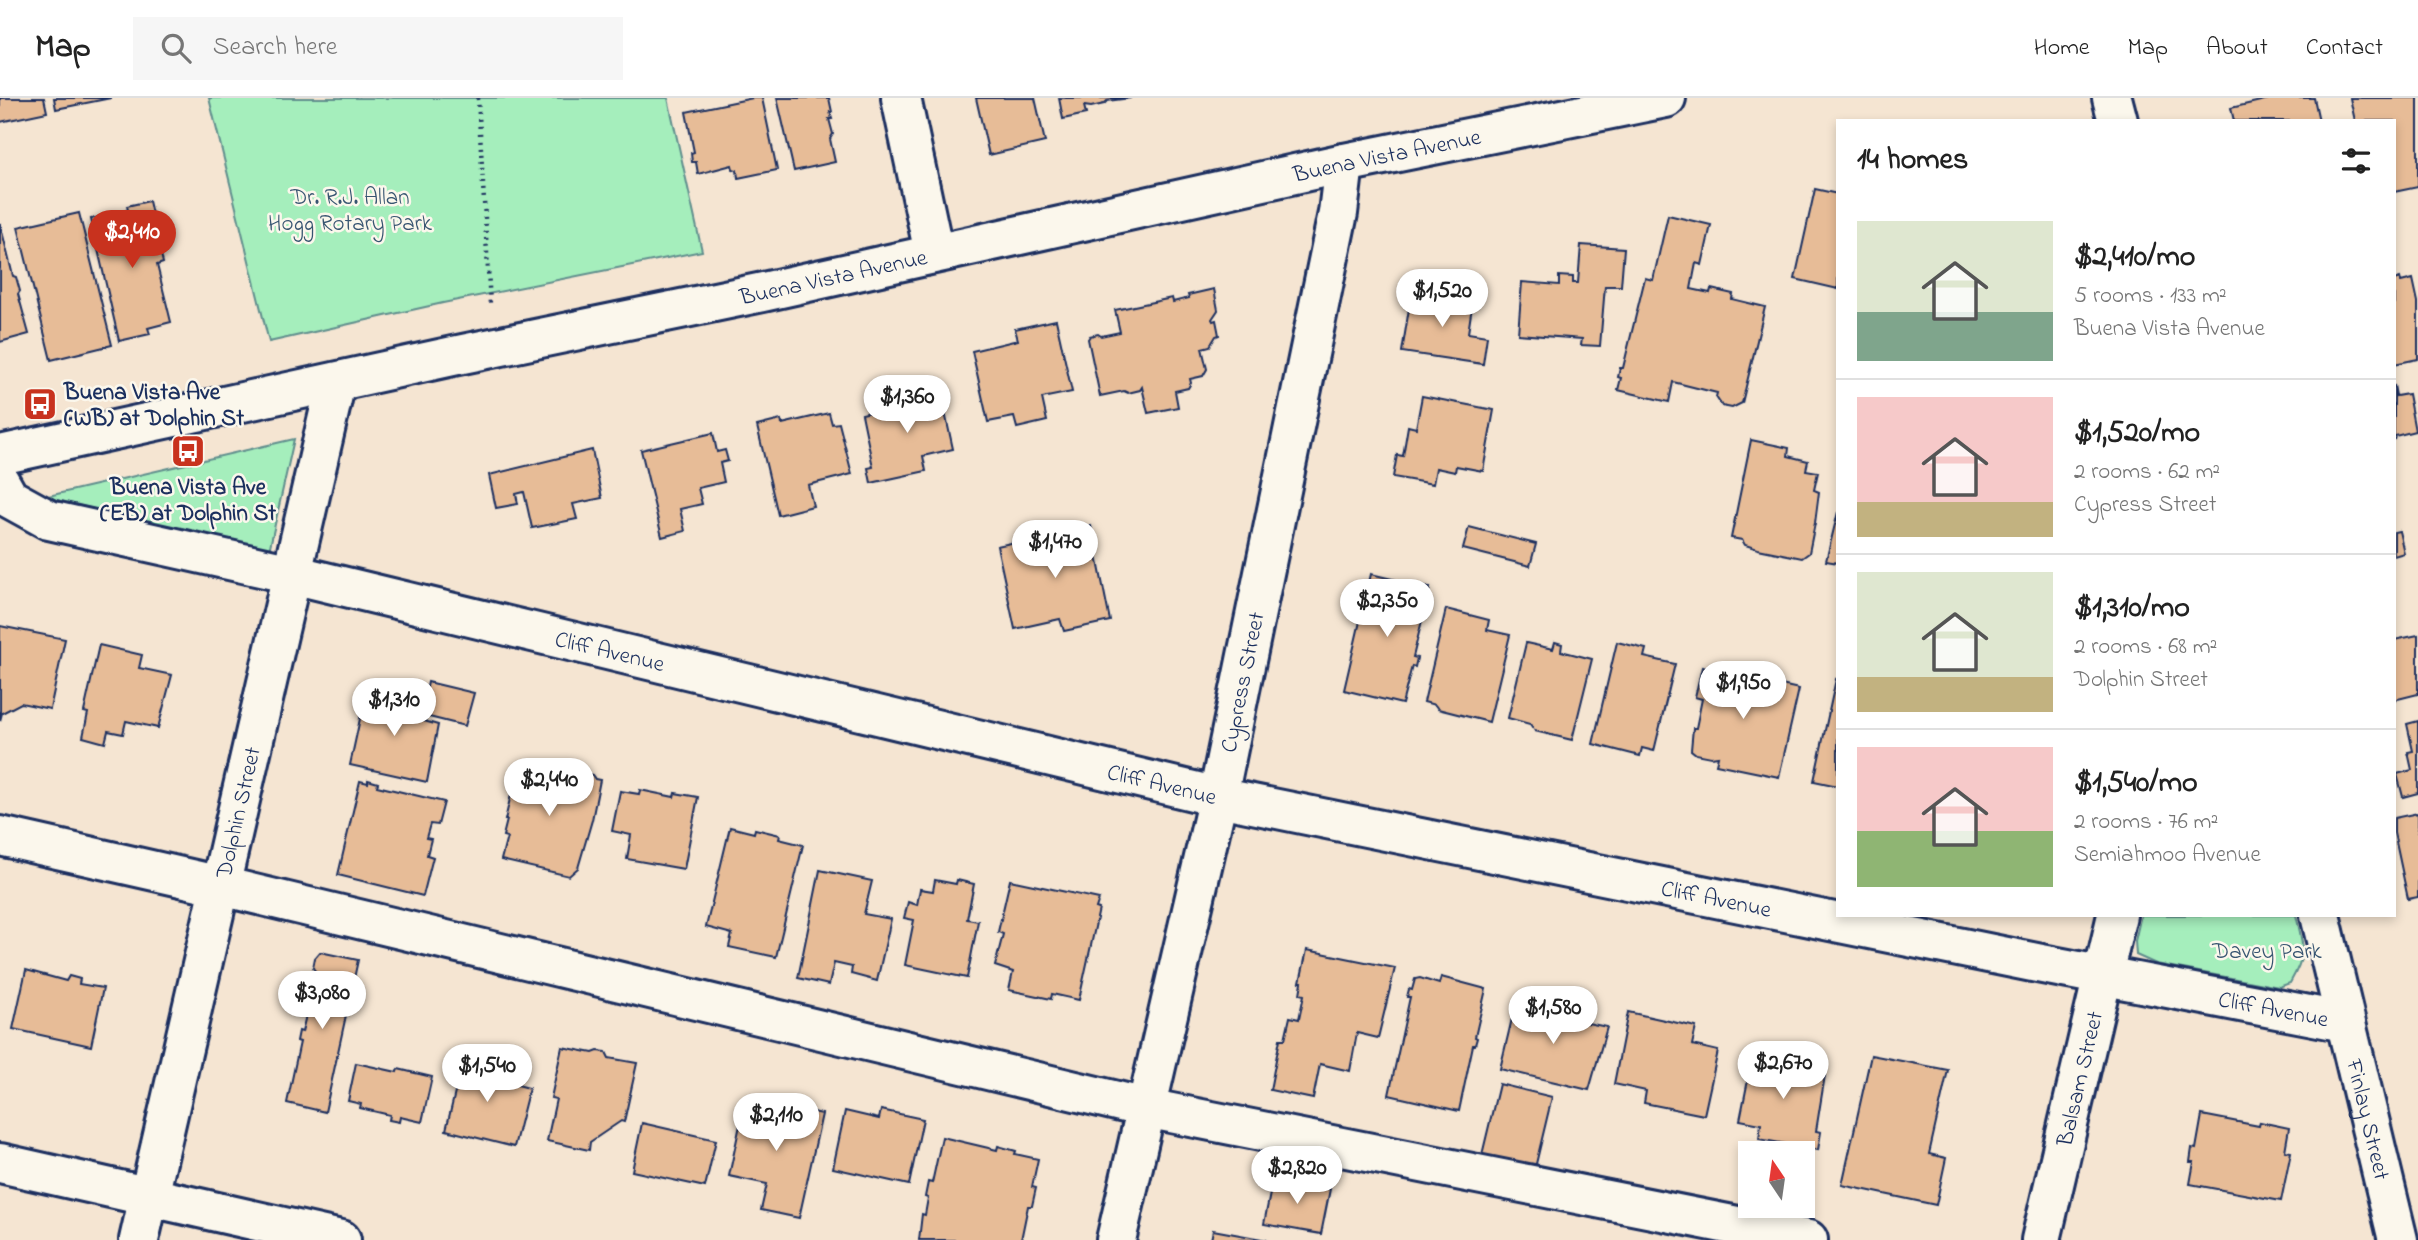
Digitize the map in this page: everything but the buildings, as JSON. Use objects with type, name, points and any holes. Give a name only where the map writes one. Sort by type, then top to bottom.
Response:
[{"type":"street","points":[[901,98],[934,253]]},
{"type":"street","name":"Buena Vista Avenue","points":[[0,455],[1344,163],[1666,98]]},
{"type":"street","points":[[2112,98],[2117,119]]},
{"type":"street","name":"Cypress Street","points":[[1116,1240],[1218,797],[1338,213],[1344,163]]},
{"type":"street","name":"Dolphin Street","points":[[139,1240],[336,382]]},
{"type":"street","name":"Cliff Avenue","points":[[0,482],[9,498],[49,520],[292,573],[1218,797],[2345,1022]]},
{"type":"street","points":[[0,836],[222,886],[1146,1108],[1808,1240]]},
{"type":"street","name":"Balsam Street","points":[[2041,1240],[2116,917]]},
{"type":"street","name":"Finlay Street","points":[[2320,917],[2398,1240]]},
{"type":"street","points":[[0,1163],[341,1240]]},
{"type":"path","points":[[478,98],[490,304]]},
{"type":"green space","name":"Dr. R.J. Allan Hogg Rotary Park","points":[[209,98],[668,98],[702,251],[443,303],[269,342]]},
{"type":"green space","points":[[294,439],[269,551],[44,497]]},
{"type":"green space","name":"Davey Park","points":[[2141,917],[2296,917],[2302,950],[2290,983],[2279,987],[2156,964],[2136,955],[2135,941]]},
{"type":"place","name":"Buena Vista Ave (WB) at Dolphin St","points":[[40,404]]},
{"type":"place","name":"Buena Vista Ave (EB) at Dolphin St","points":[[188,451]]}]
